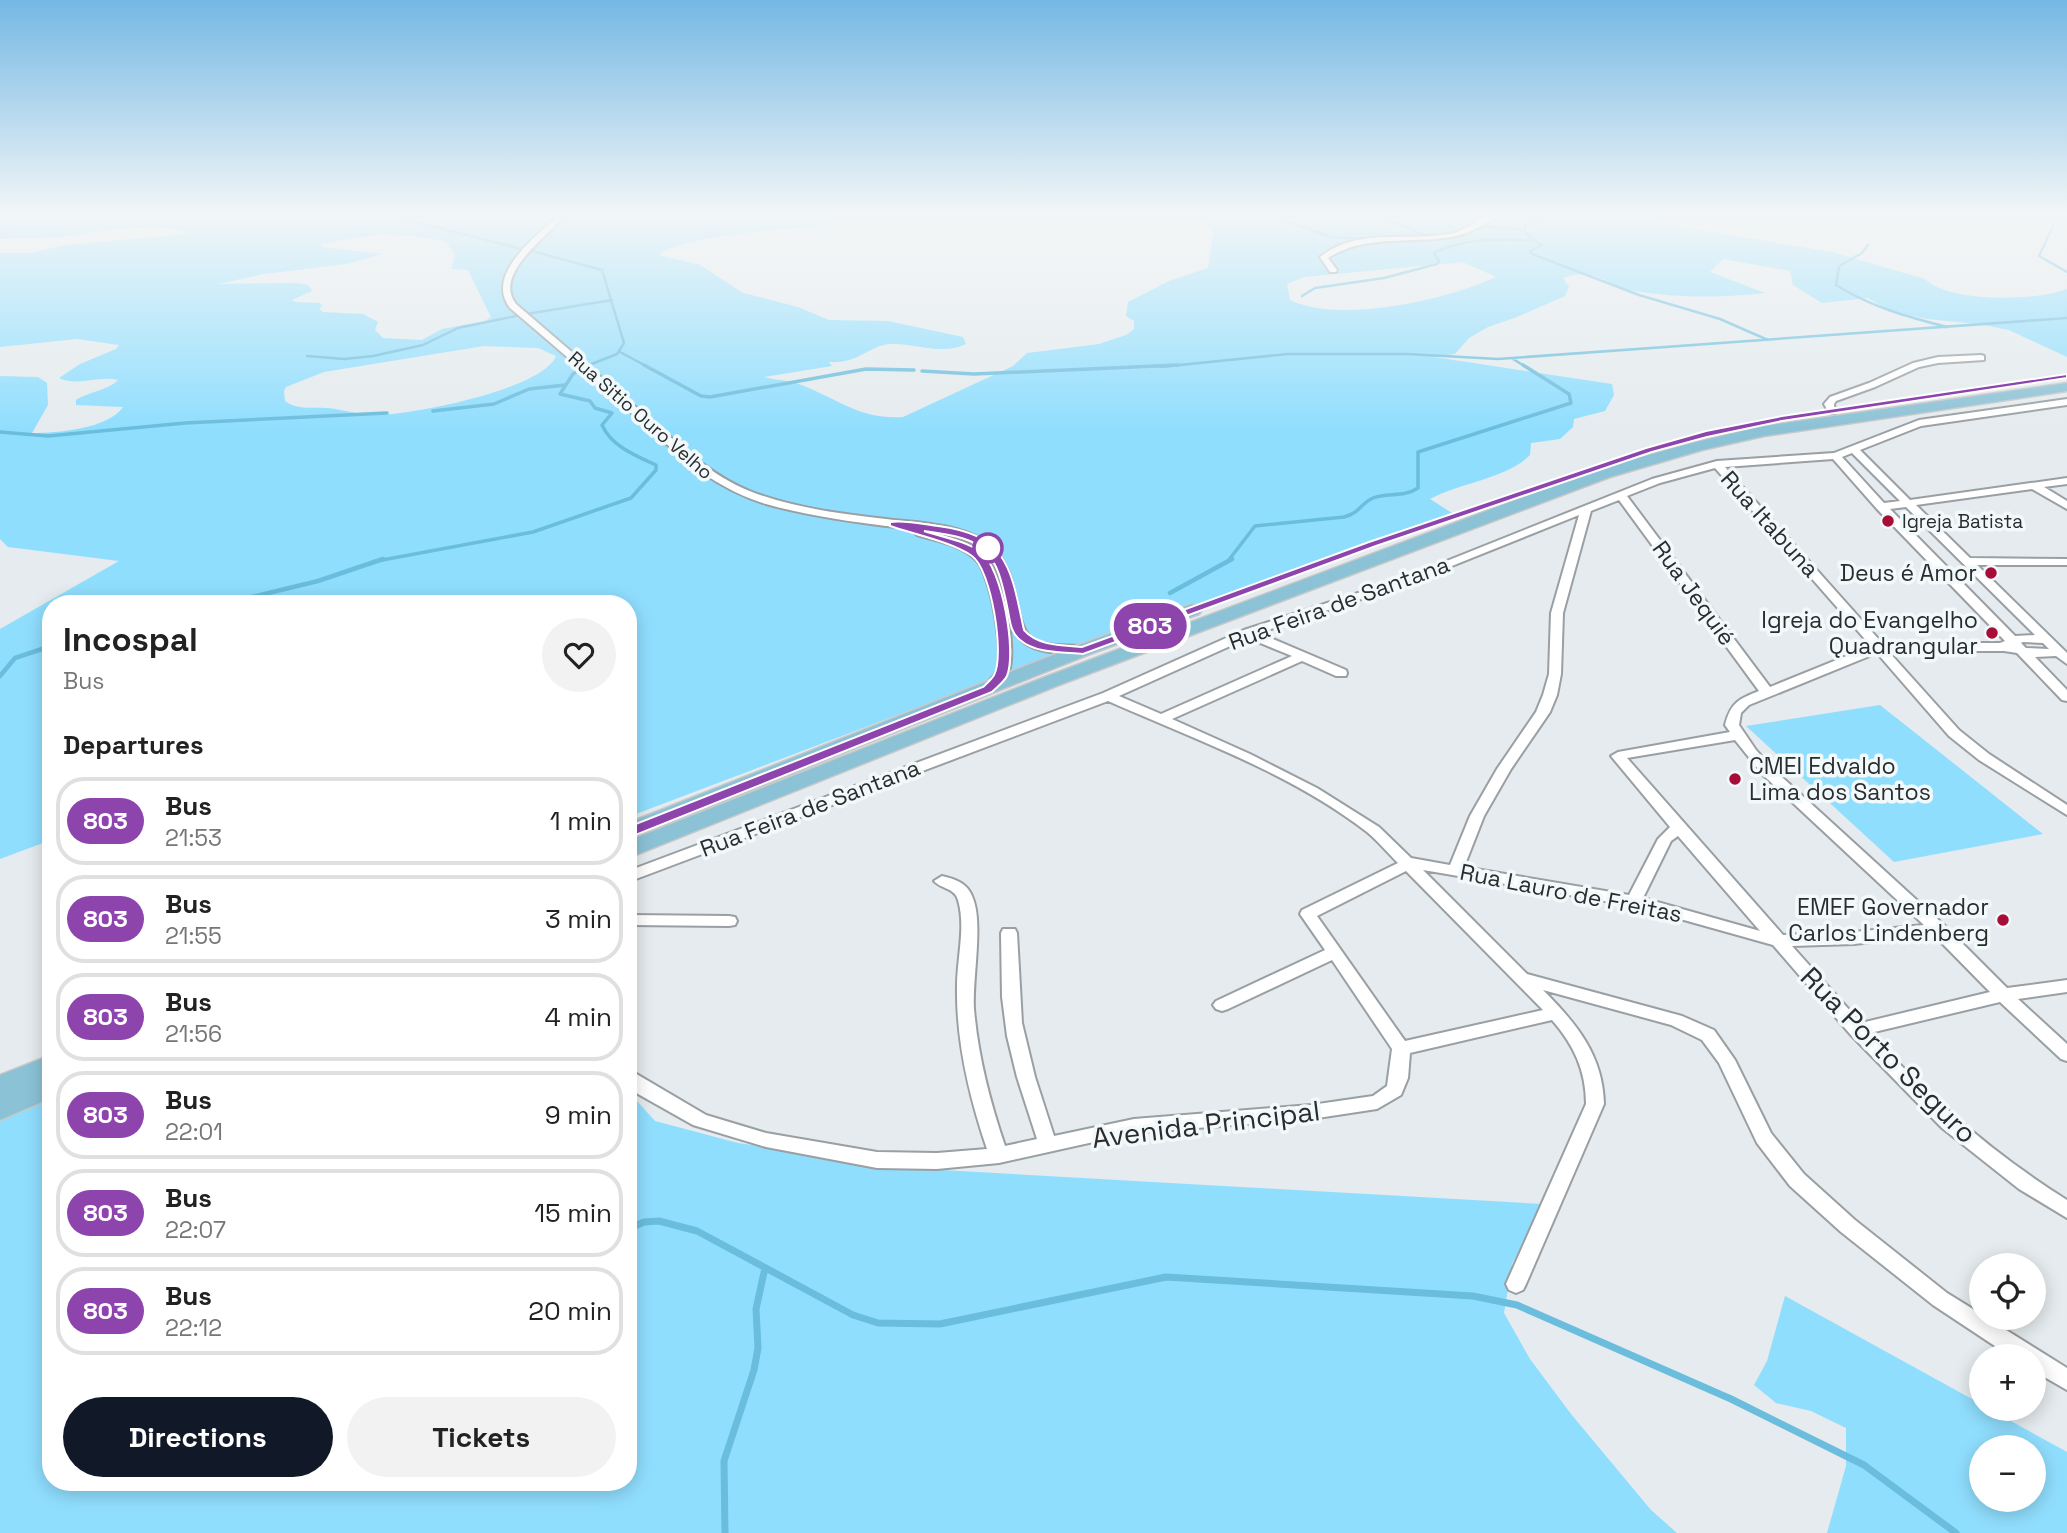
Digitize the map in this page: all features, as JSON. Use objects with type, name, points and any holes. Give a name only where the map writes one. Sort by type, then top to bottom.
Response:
[{"type":"main road","points":[[637,828],[1083,650],[1348,553],[1627,456],[1743,426],[2067,378]]},
{"type":"main road","points":[[637,846],[1052,681],[1604,474],[1698,446],[1764,431],[2067,386],[2064,382],[2067,378]]},
{"type":"main road","points":[[2015,394],[2067,400]]},
{"type":"main road","points":[[0,1087],[42,1070]]},
{"type":"main road","points":[[0,1108],[42,1089]]},
{"type":"street","name":"Rua Sitio Ouro Velho","points":[[506,287],[506,297],[513,306],[722,484],[764,501],[893,524],[956,532],[981,542],[995,554],[1006,573],[1018,631],[1026,639],[1048,648],[1083,650]]},
{"type":"street","points":[[1832,411],[1829,404],[1833,399],[1916,365],[1938,360],[1981,358]]},
{"type":"street","name":"Rua Feira de Santana","points":[[637,874],[1108,696],[1248,634],[1408,580],[1621,495],[1689,471],[1717,464],[1836,456],[1919,423],[2067,400]]},
{"type":"street","points":[[1854,450],[2063,656]]},
{"type":"street","points":[[1836,456],[2011,646],[2067,697]]},
{"type":"street","name":"Rua Itabuna","points":[[1717,464],[1954,733],[1984,757],[2067,811]]},
{"type":"street","points":[[1881,507],[2067,481]]},
{"type":"street","points":[[2033,485],[2067,506]]},
{"type":"street","name":"Rua Jequié","points":[[1621,495],[1766,691]]},
{"type":"street","points":[[1455,871],[1477,816],[1504,769],[1543,712],[1550,695],[1555,674],[1557,612],[1586,511]]},
{"type":"street","name":"Rua Sitio Ouro Velho","points":[[893,524],[966,549],[987,565],[997,592],[1004,663],[1000,676],[987,689]]},
{"type":"street","points":[[1966,561],[2067,562]]},
{"type":"street","points":[[1248,634],[1341,673]]},
{"type":"street","points":[[2011,646],[2021,638],[2046,640]]},
{"type":"street","points":[[2063,656],[2039,654],[2011,646],[1880,647],[1766,691],[1745,702],[1735,712],[1732,725],[1768,772],[1938,929],[2003,995],[2067,1054]]},
{"type":"street","points":[[1160,720],[1301,657]]},
{"type":"street","points":[[1108,696],[1319,794],[1374,830],[1578,1038],[1587,1057],[1596,1090],[1595,1104],[1516,1284]]},
{"type":"street","name":"Rua Porto Seguro","points":[[1738,735],[1618,755],[1678,828],[1856,1030],[1940,1116],[2043,1196],[2067,1210]]},
{"type":"street","points":[[1634,901],[1665,839],[1678,828]]},
{"type":"street","points":[[1409,863],[1308,914],[1332,953],[1367,995],[1401,1048],[1556,1013]]},
{"type":"street","name":"Rua Lauro de Freitas","points":[[1409,863],[1634,901],[1778,941],[1854,938],[1938,929]]},
{"type":"street","points":[[942,881],[960,890],[967,902],[965,985],[968,1041],[972,1071],[999,1155]]},
{"type":"street","points":[[637,920],[729,921]]},
{"type":"street","points":[[1009,933],[1011,998],[1016,1035],[1028,1089],[1048,1145]]},
{"type":"street","points":[[1222,1005],[1332,953]]},
{"type":"street","points":[[1520,978],[1676,1020],[1708,1035],[1726,1060],[1764,1138],[1797,1180],[1848,1226],[1940,1298],[2010,1344]]},
{"type":"street","points":[[1856,1030],[2003,995],[2067,986]]},
{"type":"street","name":"Avenida Principal","points":[[637,1083],[700,1120],[766,1140],[877,1160],[937,1161],[999,1155],[1134,1126],[1311,1112],[1377,1102],[1395,1090],[1399,1078],[1401,1048]]},
{"type":"street","points":[[2046,1367],[2067,1380]]},
{"type":"shaded area","points":[[0,287],[309,287],[312,291],[292,300],[320,303],[322,306],[319,309],[323,312],[363,314],[378,322],[375,330],[383,338],[422,340],[442,329],[485,321],[491,317],[476,287],[733,287],[743,293],[798,307],[829,320],[888,321],[963,337],[966,344],[957,347],[938,349],[900,344],[883,345],[848,360],[829,362],[832,366],[764,377],[796,383],[873,415],[903,417],[1013,366],[1027,353],[1099,344],[1126,335],[1134,329],[1134,321],[1126,316],[1128,302],[1158,287],[1287,287],[1290,300],[1311,307],[1336,310],[1393,306],[1473,287],[1569,287],[1565,296],[1488,327],[1469,338],[1455,354],[1434,357],[1612,384],[1614,395],[1605,411],[1574,419],[1573,427],[1560,439],[1531,443],[1530,455],[1509,470],[1430,499],[1452,513],[929,703],[637,814],[637,595],[60,595],[119,561],[8,547],[0,539],[0,376],[38,377],[47,383],[48,405],[32,433],[68,431],[94,425],[116,414],[123,407],[76,405],[76,400],[118,380],[73,381],[59,378],[80,364],[116,349],[119,345],[77,339],[0,347]],"holes":[[[484,346],[538,348],[556,356],[546,368],[501,390],[412,411],[370,415],[299,407],[285,401],[286,387],[324,372]]]},
{"type":"shaded area","points":[[1618,287],[1748,287],[1765,293],[1684,296]]},
{"type":"shaded area","points":[[1795,287],[1935,287],[1972,296],[1993,298],[2035,296],[2067,289],[2067,357],[2009,330],[1889,311],[1868,298],[1822,303]]},
{"type":"shaded area","points":[[42,605],[42,843],[0,859],[0,629]]},
{"type":"shaded area","points":[[1880,705],[2043,834],[1894,862],[1746,726]]},
{"type":"shaded area","points":[[42,1098],[42,1491],[637,1491],[637,1101],[655,1121],[738,1143],[924,1169],[1543,1204],[1512,1264],[1504,1313],[1530,1359],[1571,1414],[1651,1510],[1677,1533],[0,1533],[0,1116]]},
{"type":"shaded area","points":[[1785,1296],[1969,1397],[1969,1421],[2011,1421],[2036,1435],[1969,1435],[1969,1512],[2046,1512],[2046,1440],[2067,1452],[2067,1533],[1827,1533],[1846,1466],[1846,1428],[1811,1411],[1776,1403],[1754,1385],[1767,1361]]},
{"type":"waterway","points":[[607,287],[611,300]]},
{"type":"waterway","points":[[1302,296],[1315,288],[1325,287]]},
{"type":"waterway","points":[[1617,287],[1720,319],[1767,340]]},
{"type":"waterway","points":[[1839,287],[1890,310],[1946,327]]},
{"type":"waterway","points":[[527,314],[611,300]]},
{"type":"waterway","points":[[589,365],[617,354],[624,343],[611,300]]},
{"type":"waterway","points":[[307,356],[344,359],[373,356],[423,345],[458,328],[521,315]]},
{"type":"waterway","points":[[1946,327],[2067,318]]},
{"type":"waterway","points":[[1767,340],[1946,327]]},
{"type":"waterway","points":[[1160,367],[1288,354],[1407,354],[1498,359],[1767,340]]},
{"type":"waterway","points":[[620,352],[648,367]]},
{"type":"waterway","points":[[1513,359],[1526,367]]},
{"type":"waterway","points":[[644,365],[701,396],[710,397],[866,369],[914,370]]},
{"type":"waterway","points":[[922,371],[974,374],[1178,365]]},
{"type":"waterway","points":[[1228,561],[1255,526],[1344,517],[1373,498],[1412,491],[1418,488],[1418,452],[1571,403],[1569,394],[1523,365]]},
{"type":"waterway","points":[[377,561],[533,532],[631,498],[656,470],[656,465],[611,439],[602,425],[612,413],[595,408],[590,401],[560,394],[573,374],[583,368]]},
{"type":"waterway","points":[[433,411],[494,404],[529,389],[565,385]]},
{"type":"waterway","points":[[0,432],[48,436],[185,423],[387,413]]},
{"type":"waterway","points":[[377,561],[383,559]]},
{"type":"waterway","points":[[1170,593],[1232,559]]},
{"type":"waterway","points":[[260,595],[318,581],[377,561]]},
{"type":"waterway","points":[[0,676],[15,658],[42,649]]},
{"type":"waterway","points":[[637,1225],[659,1221],[697,1231],[853,1315],[878,1323],[940,1324],[1166,1277],[1473,1296],[1517,1305],[1731,1399],[1864,1465],[1956,1533]]},
{"type":"waterway","points":[[725,1533],[724,1461],[754,1370],[758,1348],[756,1309],[765,1268]]},
{"type":"bus line","name":"803","points":[[637,828],[987,689],[1000,676],[1004,655],[997,592],[983,559],[955,544],[893,524],[956,532],[981,542],[995,554],[1006,573],[1018,631],[1026,639],[1048,648],[1083,650],[1373,544],[1601,465],[1706,434],[1782,418],[2067,376]]},
{"type":"place","name":"Igreja Batista","points":[[1888,521]]},
{"type":"place","name":"Deus é Amor","points":[[1991,573]]},
{"type":"place","name":"Igreja do Evangelho Quadrangular","points":[[1992,633]]},
{"type":"place","name":"CMEI Edvaldo Lima dos Santos","points":[[1735,779]]},
{"type":"place","name":"EMEF Governador Carlos Lindenberg","points":[[2003,920]]}]
